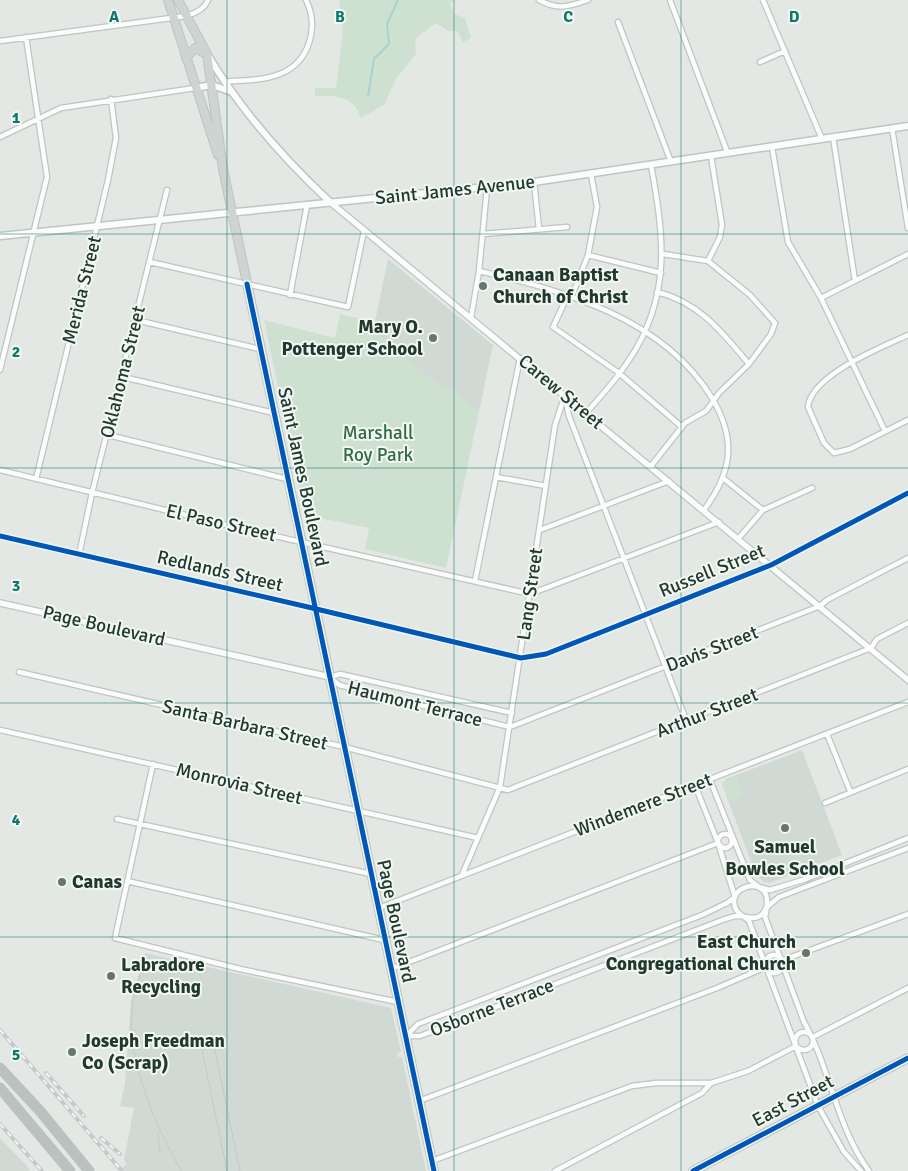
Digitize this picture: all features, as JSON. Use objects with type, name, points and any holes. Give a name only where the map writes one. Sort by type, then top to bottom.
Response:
[{"type":"highway","points":[[0,1068],[40,1111],[88,1171]]},
{"type":"highway","points":[[0,1088],[70,1171]]},
{"type":"main road","points":[[168,0],[195,88],[212,85],[229,91]]},
{"type":"main road","name":"Carew Street","points":[[178,0],[229,91],[269,141],[330,202]]},
{"type":"main road","points":[[186,58],[196,48],[207,54]]},
{"type":"main road","name":"Saint James Boulevard","points":[[207,54],[223,169],[330,677]]},
{"type":"main road","name":"Saint James Boulevard","points":[[195,88],[223,169]]},
{"type":"main road","name":"Saint James Avenue","points":[[0,236],[487,188],[908,126]]},
{"type":"main road","name":"Page Boulevard","points":[[330,677],[434,1171]]},
{"type":"main road","name":"East Street","points":[[693,1171],[908,1058]]},
{"type":"street","points":[[0,41],[186,16],[196,13],[206,5],[208,0]]},
{"type":"street","points":[[224,82],[271,76],[288,70],[298,62],[310,43],[312,28],[312,15],[306,0]]},
{"type":"street","points":[[539,0],[552,7],[565,8],[588,0]]},
{"type":"street","points":[[670,0],[728,154]]},
{"type":"street","points":[[763,0],[822,139]]},
{"type":"street","points":[[618,22],[671,162]]},
{"type":"street","points":[[0,370],[47,176],[26,38]]},
{"type":"street","points":[[760,62],[785,51]]},
{"type":"street","points":[[0,137],[62,108],[195,88]]},
{"type":"street","name":"Merida Street","points":[[36,479],[97,226],[116,138],[112,99]]},
{"type":"street","points":[[892,128],[908,228]]},
{"type":"street","points":[[833,138],[855,281]]},
{"type":"street","points":[[772,147],[788,242],[821,298],[885,431]]},
{"type":"street","points":[[708,261],[720,237],[722,225],[711,156]]},
{"type":"street","points":[[586,412],[630,360],[645,332],[657,292],[662,254],[651,165]]},
{"type":"street","points":[[591,174],[597,206],[588,254],[553,327],[619,373],[682,427]]},
{"type":"street","points":[[534,182],[539,229]]},
{"type":"street","points":[[472,318],[479,271],[487,188]]},
{"type":"street","name":"Oklahoma Street","points":[[79,555],[92,493],[123,377],[167,190]]},
{"type":"street","name":"Carew Street","points":[[330,202],[908,680]]},
{"type":"street","points":[[290,295],[307,205]]},
{"type":"street","points":[[483,234],[567,227]]},
{"type":"street","points":[[150,262],[348,307],[364,231]]},
{"type":"street","points":[[588,254],[661,273]]},
{"type":"street","points":[[651,466],[682,427],[689,420],[706,411],[719,393],[750,364],[774,329],[775,323],[758,302],[708,261],[662,254]]},
{"type":"street","points":[[821,298],[908,254]]},
{"type":"street","points":[[479,271],[539,285],[570,295],[645,332],[665,345],[687,365],[714,401],[723,417],[728,439],[728,461],[723,478],[704,510]]},
{"type":"street","points":[[657,292],[678,297],[696,308],[750,364]]},
{"type":"street","points":[[136,320],[260,349]]},
{"type":"street","points":[[908,334],[852,362],[828,377],[809,400],[810,412],[824,443],[830,450],[840,452],[908,420]]},
{"type":"street","points":[[475,581],[520,358]]},
{"type":"street","points":[[123,377],[274,413]]},
{"type":"street","points":[[565,395],[569,416],[686,720]]},
{"type":"street","name":"Lang Street","points":[[462,876],[500,787],[555,425],[565,395]]},
{"type":"street","points":[[108,435],[287,479]]},
{"type":"street","name":"El Paso Street","points":[[0,470],[530,594]]},
{"type":"street","points":[[496,477],[546,486]]},
{"type":"street","points":[[723,478],[763,510]]},
{"type":"street","points":[[540,530],[668,481]]},
{"type":"street","points":[[738,538],[752,520],[763,510],[812,488]]},
{"type":"street","name":"Russell Street","points":[[521,658],[546,654],[770,565],[908,493]]},
{"type":"street","points":[[530,594],[718,522]]},
{"type":"street","name":"Redlands Street","points":[[0,536],[316,608],[521,658]]},
{"type":"street","name":"Davis Street","points":[[510,727],[820,606],[827,600],[908,558]]},
{"type":"street","name":"Page Boulevard","points":[[0,603],[330,677]]},
{"type":"street","name":"Arthur Street","points":[[500,787],[508,790],[514,789],[871,648],[877,639],[908,623]]},
{"type":"street","name":"Santa Barbara Street","points":[[19,672],[344,748],[500,787]]},
{"type":"street","name":"Haumont Terrace","points":[[510,727],[338,685],[330,677],[340,674],[512,713]]},
{"type":"street","points":[[428,706],[430,695]]},
{"type":"street","name":"Windemere Street","points":[[379,908],[908,702]]},
{"type":"street","name":"Monrovia Street","points":[[0,730],[478,838]]},
{"type":"street","points":[[827,734],[850,791]]},
{"type":"street","points":[[153,764],[115,933],[117,940],[398,1002]]},
{"type":"street","points":[[825,803],[850,791],[908,769]]},
{"type":"street","points":[[710,780],[731,838],[750,880],[766,894],[766,925],[783,960],[804,1022],[812,1037],[834,1096],[845,1131],[868,1171]]},
{"type":"street","points":[[695,785],[718,843],[735,897],[736,909],[749,921],[818,1106],[844,1152],[861,1171]]},
{"type":"street","points":[[118,819],[371,874]]},
{"type":"street","points":[[724,833],[731,838],[731,844],[727,848],[721,847],[718,843],[718,837],[724,833]]},
{"type":"street","points":[[735,897],[744,886],[770,890],[908,838]]},
{"type":"street","points":[[391,969],[718,843]]},
{"type":"street","points":[[745,918],[760,916],[767,907],[784,895],[908,848]]},
{"type":"street","points":[[127,881],[384,940]]},
{"type":"street","name":"Osborne Terrace","points":[[406,1036],[418,1024],[716,909],[735,897]]},
{"type":"street","points":[[783,960],[908,914]]},
{"type":"street","name":"Osborne Terrace","points":[[406,1036],[420,1036],[698,930],[738,916],[745,918]]},
{"type":"street","points":[[693,918],[698,930]]},
{"type":"street","points":[[680,923],[685,935]]},
{"type":"street","points":[[646,936],[650,948]]},
{"type":"street","points":[[631,941],[636,953]]},
{"type":"street","points":[[773,955],[779,956],[783,960],[783,967],[776,973],[770,972],[766,967],[767,958],[773,955]]},
{"type":"street","points":[[586,959],[589,970]]},
{"type":"street","points":[[570,965],[574,976]]},
{"type":"street","points":[[419,1101],[717,988],[766,967]]},
{"type":"street","points":[[523,984],[527,995]]},
{"type":"street","points":[[812,1037],[908,988]]},
{"type":"street","points":[[509,990],[512,1001]]},
{"type":"street","points":[[451,1012],[454,1023]]},
{"type":"street","points":[[800,1033],[809,1033],[813,1044],[809,1049],[802,1050],[796,1046],[795,1041],[800,1033]]},
{"type":"street","points":[[556,1171],[693,1098],[711,1084],[748,1071],[796,1046]]},
{"type":"street","points":[[432,1161],[632,1086],[656,1083],[711,1084]]},
{"type":"shaded area","name":"Mary O. Pottenger School","points":[[388,259],[493,345],[479,412],[446,386],[443,389],[373,331]]},
{"type":"shaded area","name":"Samuel Bowles School","points":[[802,750],[842,855],[765,883],[756,875],[722,784],[726,779]]},
{"type":"shaded area","points":[[145,953],[391,1008],[401,1052],[397,1053],[398,1057],[402,1057],[426,1171],[125,1171],[122,1168],[127,1164],[124,1160],[134,1108],[120,1106],[125,1083],[131,1000]]},
{"type":"shaded area","points":[[0,1138],[26,1165],[30,1171],[0,1171]]},
{"type":"green space","points":[[339,0],[457,0],[450,3],[454,14],[465,18],[471,38],[463,42],[457,31],[448,31],[436,23],[415,39],[416,54],[396,79],[384,105],[361,118],[354,105],[343,98],[315,96],[315,88],[336,88],[343,31]]},
{"type":"green space","name":"Marshall Roy Park","points":[[340,314],[375,322],[373,331],[443,389],[446,386],[479,412],[446,568],[365,549],[369,528],[305,515],[264,320],[335,338]]},
{"type":"green space","points":[[736,775],[742,795],[728,801],[722,783]]},
{"type":"waterway","points":[[368,96],[374,59],[389,44],[387,24],[398,0]]},
{"type":"tram line","points":[[146,958],[139,977],[132,1010],[134,1051],[145,1093],[153,1114],[181,1171]]},
{"type":"tram line","points":[[211,1031],[240,1171]]},
{"type":"tram line","points":[[199,1035],[227,1171]]},
{"type":"tram line","points":[[158,1132],[160,1151]]},
{"type":"railway","points":[[0,1030],[122,1171]]},
{"type":"railway","points":[[46,1073],[84,1116]]},
{"type":"railway","points":[[0,1124],[42,1171]]},
{"type":"railway","points":[[101,1138],[120,1154]]},
{"type":"cycle path","points":[[247,284],[434,1171]]},
{"type":"cycle path","points":[[0,536],[521,658],[546,654],[771,565],[908,493]]},
{"type":"cycle path","points":[[693,1171],[908,1058]]},
{"type":"place","name":"Canaan Baptist Church of Christ","points":[[483,286]]},
{"type":"place","name":"Mary O. Pottenger School","points":[[433,338]]},
{"type":"place","name":"Samuel Bowles School","points":[[785,828]]},
{"type":"place","name":"Canas","points":[[62,882]]},
{"type":"place","name":"East Church Congregational Church","points":[[806,953]]},
{"type":"place","name":"Labradore Recycling","points":[[111,976]]},
{"type":"place","name":"Joseph Freedman Co (Scrap)","points":[[72,1052]]}]
